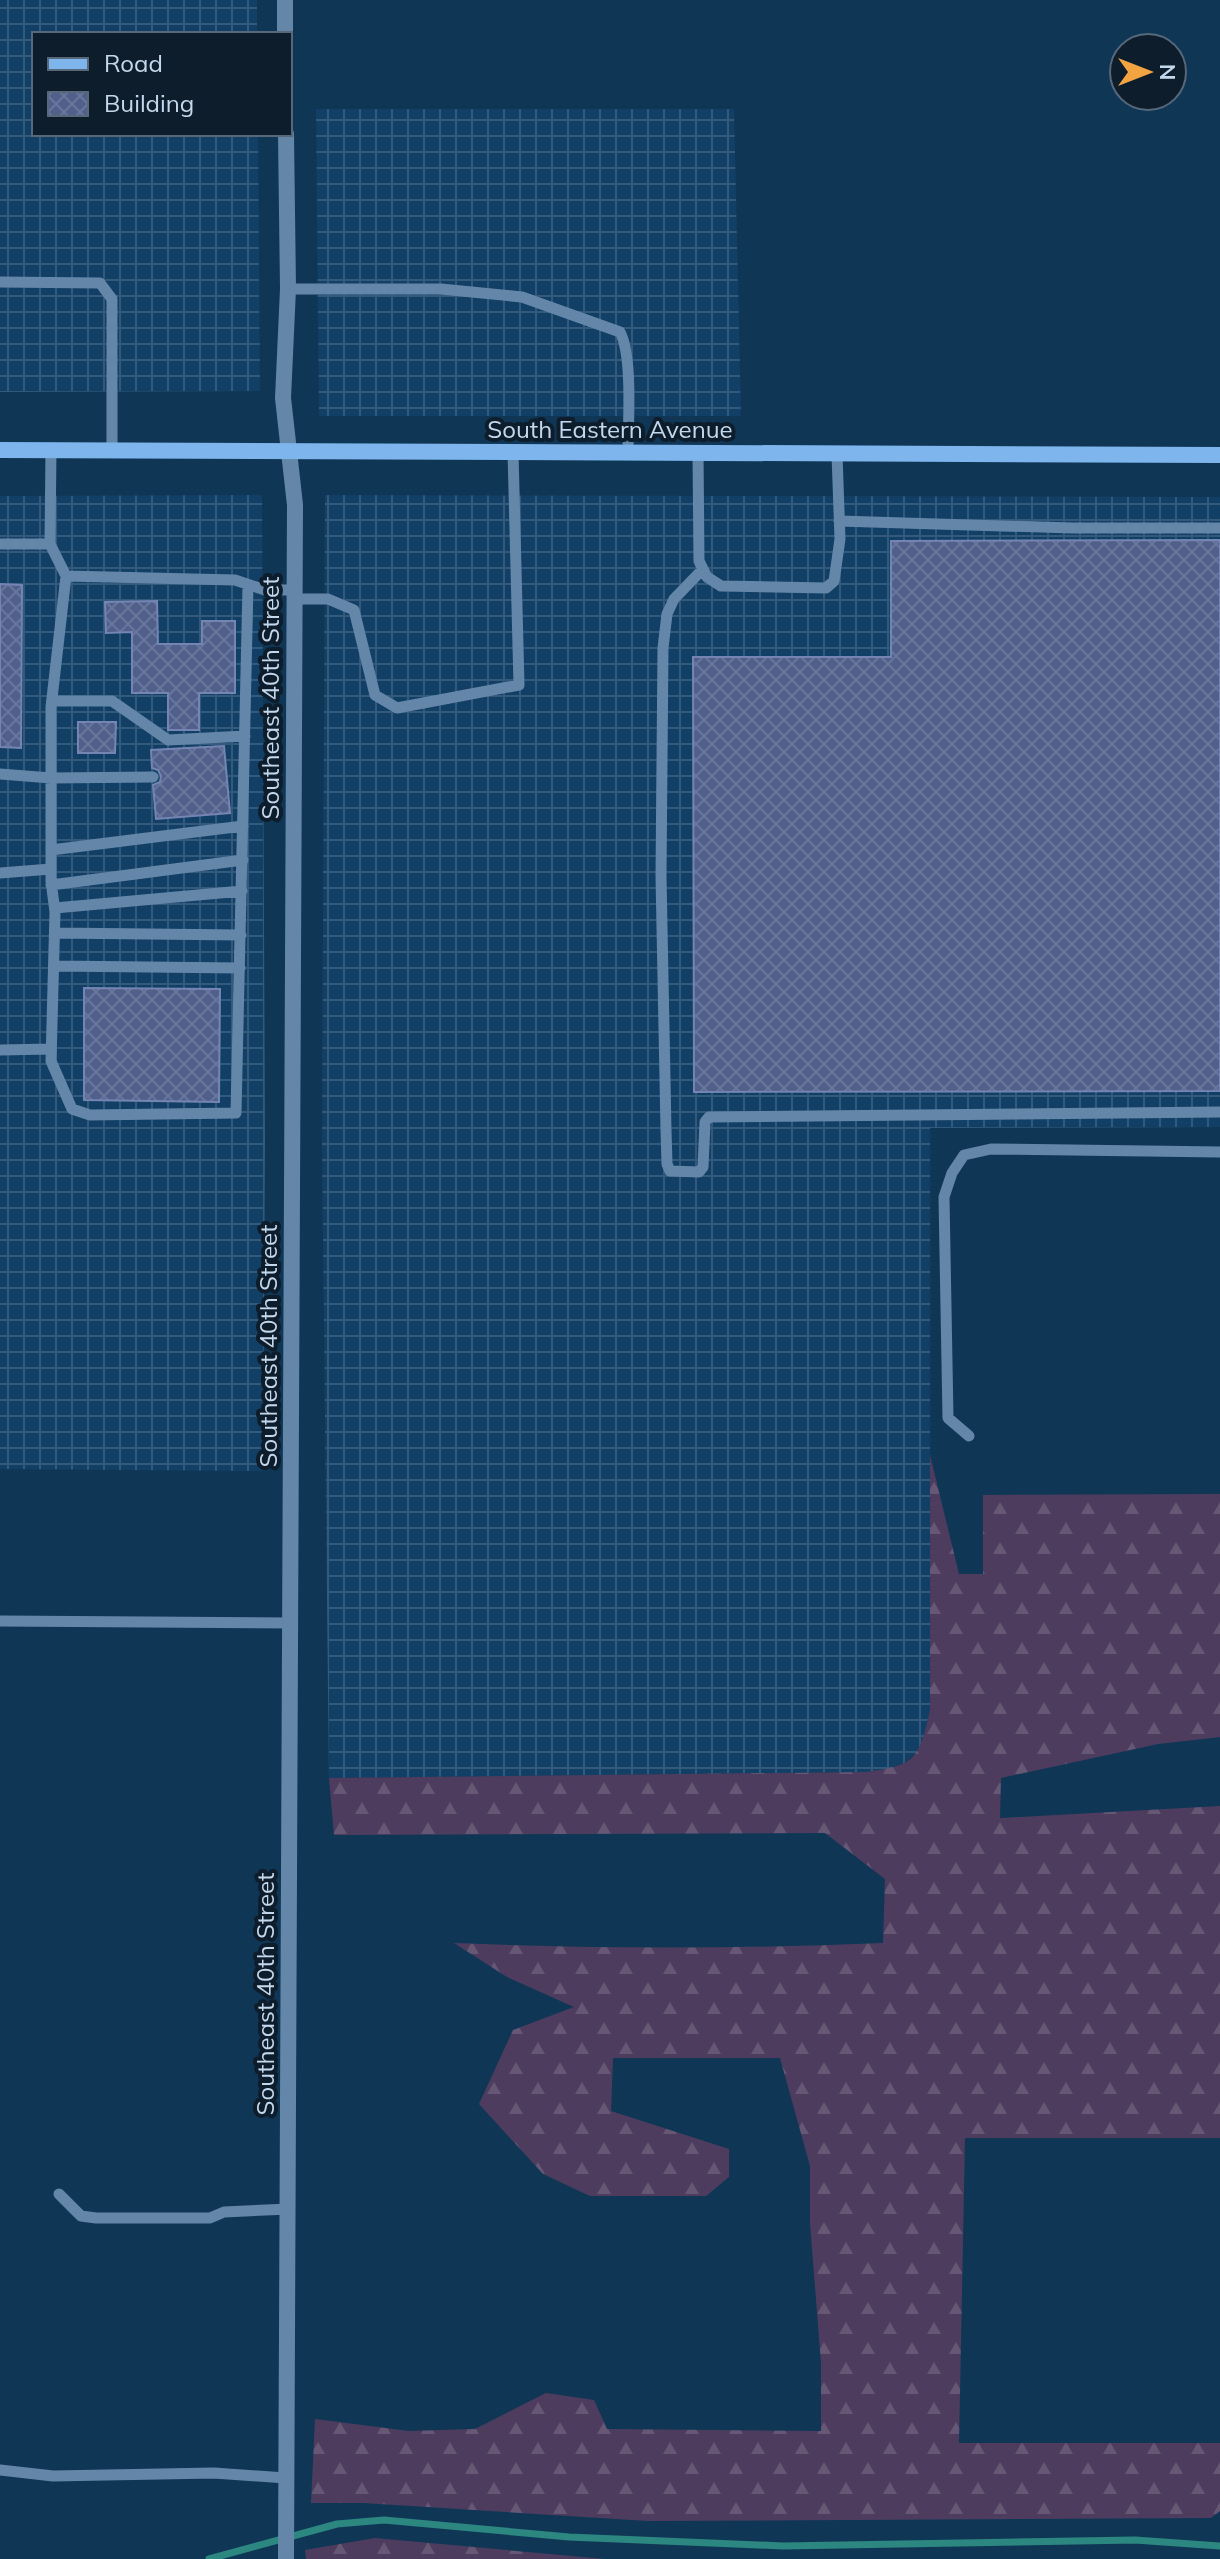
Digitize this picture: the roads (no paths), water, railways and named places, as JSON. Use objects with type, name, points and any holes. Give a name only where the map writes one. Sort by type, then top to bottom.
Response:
[{"type":"main road","name":"South Eastern Avenue","points":[[0,450],[1220,455]]},
{"type":"street","points":[[285,0],[285,32]]},
{"type":"street","name":"Southeast 40th Street","points":[[286,136],[288,289],[283,398],[295,505],[286,2559]]},
{"type":"lane","points":[[0,282],[100,283],[112,299],[112,451]]},
{"type":"lane","points":[[288,289],[441,289],[522,297],[620,332],[624,339],[628,385],[628,453]]},
{"type":"lane","points":[[51,450],[50,544],[66,576],[52,701],[51,885],[55,933],[51,1061],[72,1109],[90,1115],[236,1113],[248,585]]},
{"type":"lane","points":[[66,576],[235,580],[265,590],[328,599],[354,610],[375,695],[397,708],[519,685],[513,452]]},
{"type":"lane","points":[[698,453],[699,561],[707,577],[721,586],[826,588],[834,581],[839,521],[837,454]]},
{"type":"lane","points":[[839,521],[1072,528],[1220,528]]},
{"type":"lane","points":[[0,544],[50,544]]},
{"type":"lane","points":[[702,570],[674,599],[667,614],[663,648],[661,876],[666,1153],[670,1171],[699,1172],[703,1167],[705,1122],[709,1117],[1220,1112]]},
{"type":"lane","points":[[52,701],[112,701],[168,740],[245,736]]},
{"type":"lane","points":[[0,774],[51,778],[153,777]]},
{"type":"lane","points":[[51,850],[243,826]]},
{"type":"lane","points":[[51,885],[243,860]]},
{"type":"lane","points":[[0,873],[51,869]]},
{"type":"lane","points":[[55,908],[242,891]]},
{"type":"lane","points":[[55,933],[241,935]]},
{"type":"lane","points":[[54,966],[240,968]]},
{"type":"lane","points":[[0,1050],[51,1049]]},
{"type":"lane","points":[[969,1436],[948,1418],[945,1276],[944,1197],[952,1173],[964,1155],[991,1149],[1220,1152]]},
{"type":"lane","points":[[0,1621],[291,1623]]},
{"type":"lane","points":[[59,2194],[81,2216],[96,2218],[210,2218],[224,2212],[289,2209]]},
{"type":"lane","points":[[0,2470],[53,2476],[214,2473],[286,2478]]},
{"type":"waterway","points":[[209,2559],[337,2524],[384,2520],[569,2537],[783,2546],[1135,2540],[1220,2546]]}]
